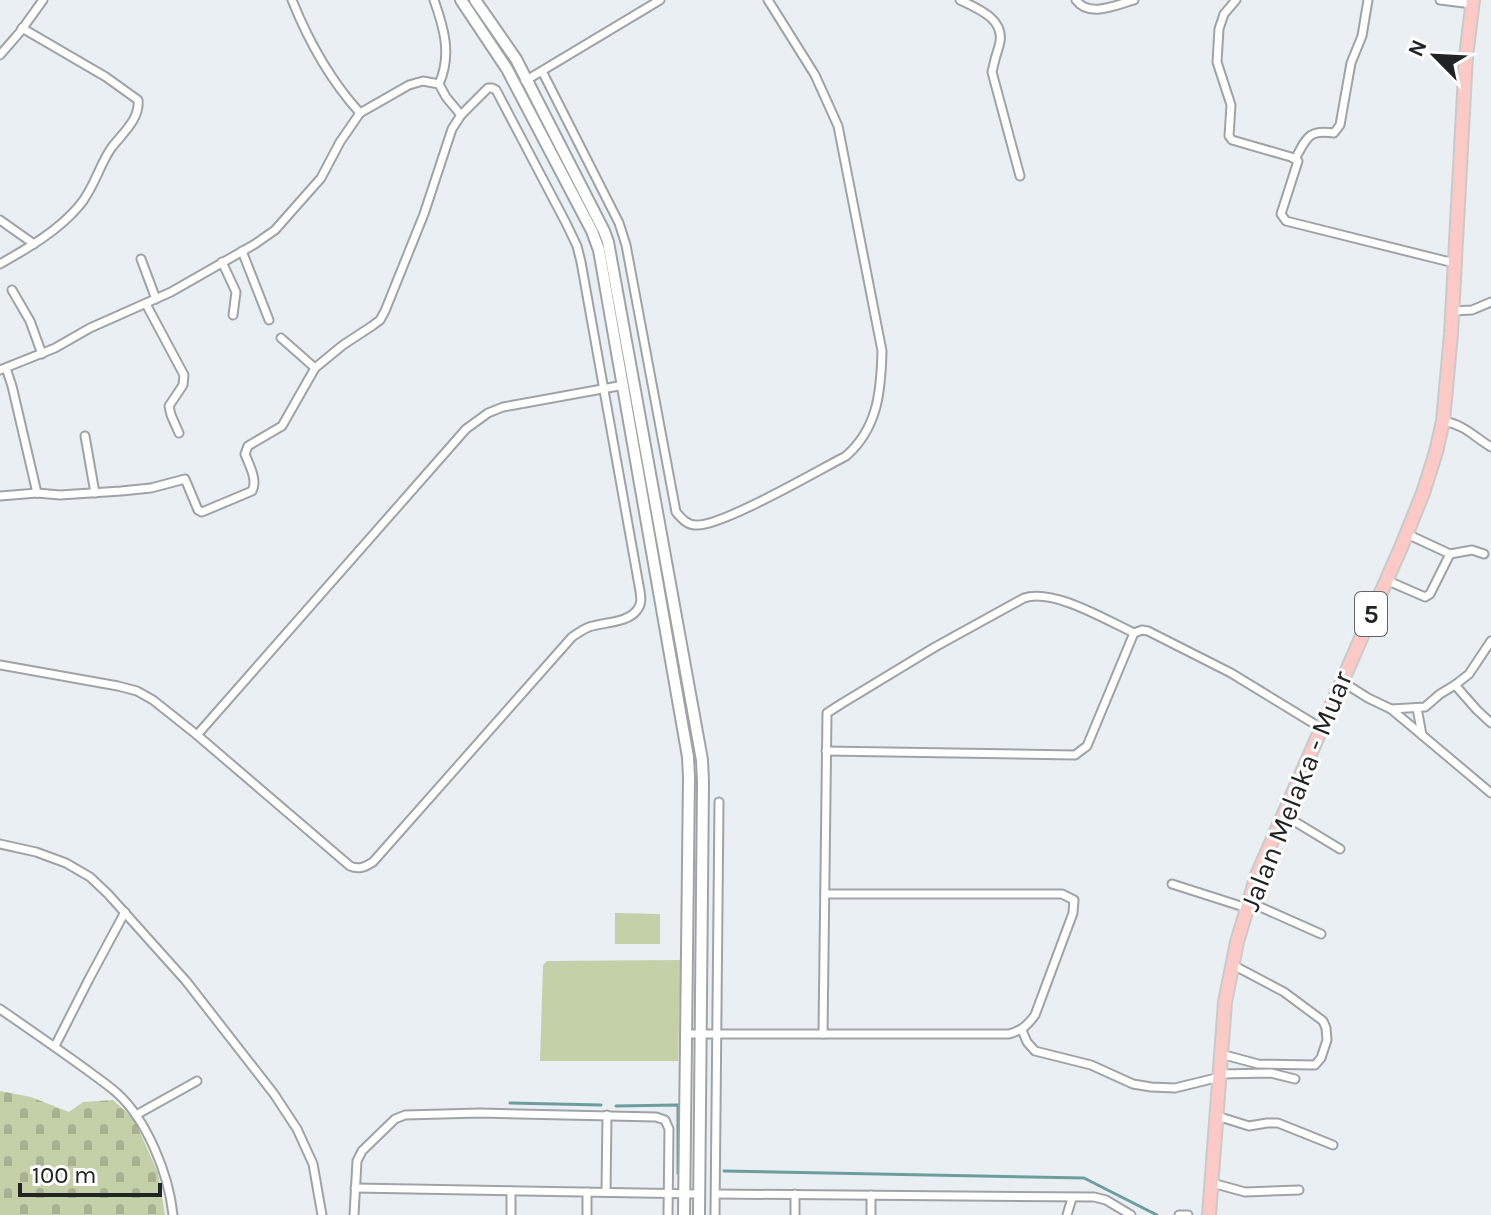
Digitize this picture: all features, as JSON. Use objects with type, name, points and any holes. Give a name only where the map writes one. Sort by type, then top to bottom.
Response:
[{"type":"main road","name":"Jalan Melaka - Muar","points":[[1209,1215],[1225,1002],[1231,964],[1257,875],[1407,534],[1436,452],[1450,423],[1454,263],[1472,2]]},
{"type":"street","points":[[292,0],[332,77],[360,113]]},
{"type":"street","points":[[434,0],[447,58],[439,84],[461,115]]},
{"type":"street","points":[[461,0],[507,69],[599,250],[688,757],[684,1215]]},
{"type":"street","points":[[475,0],[516,59],[608,242],[634,383],[702,760],[699,1215]]},
{"type":"street","points":[[516,86],[660,0]]},
{"type":"street","points":[[542,71],[619,223],[626,245],[676,512],[684,522],[693,525],[726,518],[846,456],[858,446],[875,411],[881,388],[882,351],[838,126],[815,75],[768,0]]},
{"type":"street","points":[[960,0],[976,4],[997,24],[1001,34],[992,72],[1020,176]]},
{"type":"street","points":[[1076,0],[1080,6],[1091,10],[1134,0]]},
{"type":"street","points":[[1236,0],[1224,14],[1219,29],[1217,62],[1231,105],[1229,136],[1232,140],[1298,161],[1281,214],[1286,221],[1454,263]]},
{"type":"street","points":[[1295,159],[1309,135],[1316,131],[1334,133],[1340,125],[1346,84],[1362,36],[1368,0]]},
{"type":"street","points":[[1440,0],[1472,2]]},
{"type":"street","points":[[0,55],[40,1]]},
{"type":"street","points":[[0,264],[41,240],[79,206],[112,147],[134,120],[139,105],[138,100],[106,77],[22,28]]},
{"type":"street","points":[[37,493],[12,386],[3,369],[42,354],[90,328],[171,292],[275,230],[321,178],[360,113],[409,85],[423,81],[439,84]]},
{"type":"street","points":[[0,496],[151,488],[185,479],[198,510],[202,512],[252,491],[255,481],[245,454],[248,446],[282,426],[315,368],[380,320],[424,214],[452,129],[461,115],[488,88],[496,90],[577,246],[641,603],[632,615],[622,620],[592,626],[572,637],[373,862],[356,869],[153,700],[137,691],[0,665]]},
{"type":"street","points":[[0,220],[34,244]]},
{"type":"street","points":[[242,251],[269,320]]},
{"type":"street","points":[[141,259],[156,299]]},
{"type":"street","points":[[222,262],[236,292],[233,315]]},
{"type":"street","points":[[12,290],[30,321],[42,354]]},
{"type":"street","points":[[1452,311],[1472,310],[1491,302]]},
{"type":"street","points":[[146,304],[184,375],[183,385],[169,406],[179,433]]},
{"type":"street","points":[[281,338],[315,368]]},
{"type":"street","points":[[197,735],[466,429],[488,413],[503,407],[634,383]]},
{"type":"street","points":[[1450,423],[1472,432],[1491,447]]},
{"type":"street","points":[[85,436],[95,493]]},
{"type":"street","points":[[1407,534],[1450,554],[1472,550],[1484,554]]},
{"type":"street","points":[[1386,580],[1425,597],[1430,594],[1450,554]]},
{"type":"street","points":[[823,1034],[827,713],[935,647],[1033,595],[1055,597],[1134,633],[1148,631],[1231,673],[1321,728]]},
{"type":"street","points":[[826,751],[1075,755],[1087,746],[1134,633]]},
{"type":"street","points":[[1391,709],[1425,707],[1469,674],[1491,641]]},
{"type":"street","points":[[1341,681],[1391,709],[1491,793]]},
{"type":"street","points":[[1455,685],[1491,723]]},
{"type":"street","points":[[1417,708],[1422,735]]},
{"type":"street","points":[[715,1215],[719,802]]},
{"type":"street","points":[[1284,815],[1340,849]]},
{"type":"street","points":[[0,844],[36,852],[77,869],[99,885],[186,981],[274,1094],[297,1129],[313,1164],[322,1215]]},
{"type":"street","points":[[1172,884],[1248,905],[1321,934]]},
{"type":"street","points":[[686,1034],[1009,1034],[1022,1030],[1035,1015],[1073,913],[1074,900],[1062,894],[825,894]]},
{"type":"street","points":[[55,1046],[125,912]]},
{"type":"street","points":[[1221,1054],[1258,1064],[1315,1065],[1327,1040],[1323,1021],[1284,992],[1231,964]]},
{"type":"street","points":[[0,1009],[118,1093],[136,1115],[153,1145],[165,1178],[173,1215]]},
{"type":"street","points":[[1022,1030],[1035,1051],[1091,1065],[1133,1084],[1175,1088],[1220,1076],[1271,1073],[1295,1079]]},
{"type":"street","points":[[136,1115],[197,1081]]},
{"type":"street","points":[[354,1215],[357,1161],[362,1151],[395,1119],[405,1115],[480,1113],[607,1115],[665,1120],[669,1129],[668,1215]]},
{"type":"street","points":[[606,1192],[607,1115]]},
{"type":"street","points":[[1217,1116],[1249,1126],[1278,1123],[1333,1145]]},
{"type":"street","points":[[1212,1183],[1245,1192],[1299,1190]]},
{"type":"street","points":[[355,1188],[699,1194]]},
{"type":"street","points":[[511,1191],[511,1215]]},
{"type":"street","points":[[587,1192],[587,1215]]},
{"type":"street","points":[[716,1194],[1094,1197],[1106,1200],[1131,1215]]},
{"type":"street","points":[[795,1194],[795,1215]]},
{"type":"street","points":[[871,1195],[871,1215]]},
{"type":"street","points":[[1067,1215],[1072,1198]]},
{"type":"street","points":[[1179,1215],[1188,1215]]},
{"type":"green space","points":[[615,913],[660,914],[660,944],[615,944]]},
{"type":"green space","points":[[681,960],[678,1061],[540,1061],[543,965],[547,961]]},
{"type":"green space","points":[[0,1091],[31,1097],[69,1112],[83,1102],[113,1100],[134,1119],[158,1173],[165,1215],[0,1215]]},
{"type":"waterway","points":[[510,1103],[601,1105]]},
{"type":"waterway","points":[[616,1106],[678,1105],[678,1173]]},
{"type":"waterway","points":[[724,1171],[1084,1178],[1157,1215]]}]
